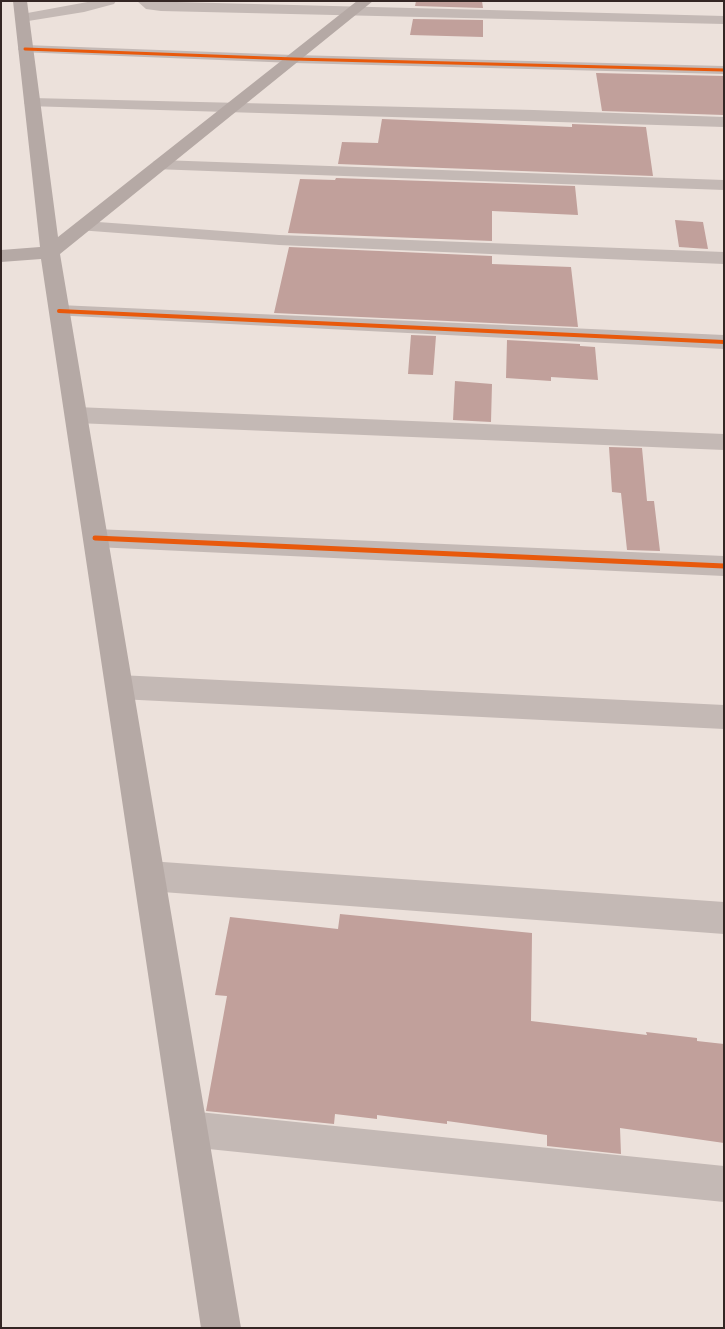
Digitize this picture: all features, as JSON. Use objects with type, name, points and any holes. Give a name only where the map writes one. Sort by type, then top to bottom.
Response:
[{"type":"main road","points":[[1,256],[51,252],[366,1]]},
{"type":"main road","points":[[21,10],[59,312],[221,1328]]},
{"type":"street","points":[[21,10],[84,8],[109,1]]},
{"type":"street","points":[[144,1],[151,6],[161,7],[351,13],[724,20]]},
{"type":"street","points":[[25,49],[294,59],[724,70]]},
{"type":"street","points":[[32,103],[534,115],[724,122]]},
{"type":"street","points":[[160,165],[724,184]]},
{"type":"street","points":[[84,226],[280,240],[724,258]]},
{"type":"street","points":[[59,312],[724,342]]},
{"type":"street","points":[[76,415],[724,442]]},
{"type":"street","points":[[95,538],[724,566]]},
{"type":"street","points":[[119,687],[724,717]]},
{"type":"street","points":[[149,876],[724,918]]},
{"type":"street","points":[[190,1129],[724,1184]]},
{"type":"building","points":[[416,1],[482,1],[483,8],[415,6]]},
{"type":"building","points":[[413,19],[483,20],[483,37],[410,35]]},
{"type":"building","points":[[596,73],[724,76],[724,115],[602,111]]},
{"type":"building","points":[[382,119],[572,127],[572,124],[646,127],[653,176],[338,164],[342,142],[378,143]]},
{"type":"building","points":[[336,178],[575,186],[578,215],[492,211],[492,241],[288,233],[300,179],[335,180]]},
{"type":"building","points":[[675,220],[703,222],[708,249],[679,247]]},
{"type":"building","points":[[289,247],[492,256],[492,264],[571,267],[578,327],[274,313]]},
{"type":"building","points":[[411,335],[436,336],[433,375],[408,374]]},
{"type":"building","points":[[507,340],[580,344],[580,346],[595,347],[598,380],[551,377],[551,381],[506,378]]},
{"type":"building","points":[[455,381],[492,384],[491,422],[453,420]]},
{"type":"building","points":[[609,447],[642,448],[647,501],[654,501],[660,551],[627,550],[621,493],[612,492]]},
{"type":"building","points":[[340,914],[532,933],[531,1021],[647,1035],[646,1032],[697,1038],[697,1041],[724,1044],[724,1143],[620,1128],[621,1154],[547,1146],[547,1135],[447,1121],[447,1124],[377,1115],[377,1119],[335,1114],[334,1124],[206,1111],[227,996],[215,995],[230,917],[338,929]]},
{"type":"cycle path","points":[[25,49],[294,59],[724,70]]},
{"type":"cycle path","points":[[59,311],[724,342]]},
{"type":"cycle path","points":[[95,538],[724,566]]}]
